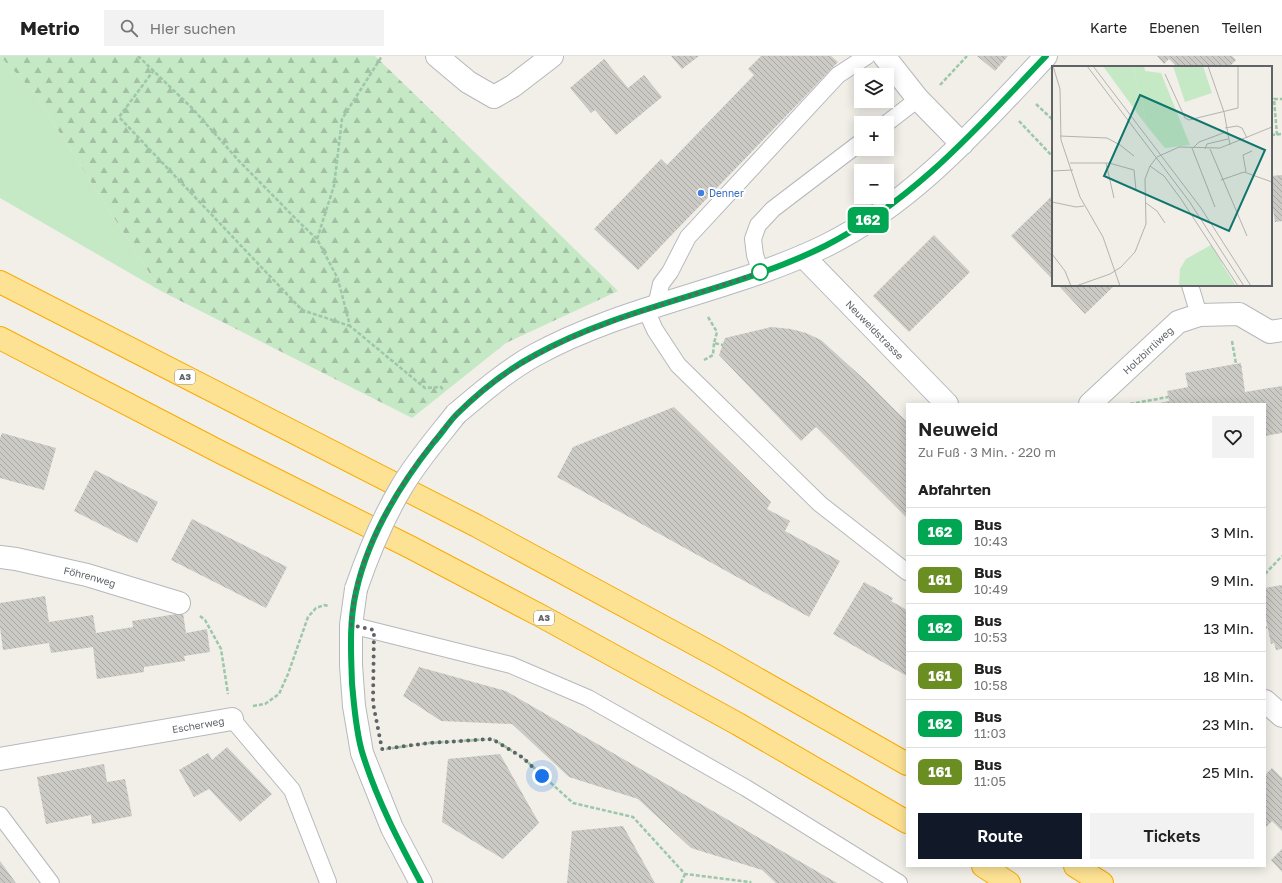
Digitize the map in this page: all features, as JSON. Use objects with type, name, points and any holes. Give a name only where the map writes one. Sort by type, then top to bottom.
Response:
[{"type":"highway","name":"A3","points":[[0,282],[490,533],[717,656],[906,763]]},
{"type":"highway","name":"A3","points":[[0,338],[222,453],[410,547],[542,617],[744,728],[906,821]]},
{"type":"highway","points":[[984,867],[1009,883]]},
{"type":"highway","points":[[1077,867],[1102,883]]},
{"type":"street","points":[[437,56],[468,82],[494,96],[513,86],[552,56]]},
{"type":"street","points":[[884,56],[918,99],[962,144]]},
{"type":"street","points":[[421,883],[392,828],[362,753],[354,706],[351,665],[351,625],[356,589],[368,554],[383,519],[401,487],[418,462],[456,414],[496,380],[534,355],[582,333],[803,256],[852,231],[887,208],[962,144],[1046,56]]},
{"type":"street","name":"Neuweidstrasse","points":[[803,256],[946,403]]},
{"type":"street","name":"Holzbirrliweg","points":[[1091,403],[1178,322],[1199,315],[1239,314],[1270,332],[1282,330]]},
{"type":"street","name":"Föhrenweg","points":[[0,557],[16,559],[87,575],[179,604]]},
{"type":"street","points":[[1266,702],[1282,716]]},
{"type":"street","name":"Escherweg","points":[[0,759],[231,714]]},
{"type":"lane","points":[[867,56],[838,75],[688,237],[670,272],[661,284],[651,308],[655,330],[678,365],[820,504],[906,571]]},
{"type":"lane","points":[[894,118],[918,99]]},
{"type":"lane","points":[[760,272],[755,255],[753,239],[758,224],[773,209],[854,147]]},
{"type":"lane","points":[[1190,286],[1199,315]]},
{"type":"lane","points":[[351,625],[511,665],[588,698],[746,788],[899,883]]},
{"type":"lane","name":"Escherweg","points":[[231,714],[292,790],[328,882]]},
{"type":"lane","points":[[0,815],[51,883]]},
{"type":"path","points":[[138,56],[192,108],[244,167],[317,238],[338,279],[350,326]]},
{"type":"path","points":[[317,238],[334,186],[342,119],[382,56]]},
{"type":"path","points":[[940,85],[967,56]]},
{"type":"path","points":[[154,70],[118,118],[302,310],[350,326],[425,388],[440,387],[449,396],[456,414]]},
{"type":"path","points":[[1277,135],[1274,99],[1282,99]]},
{"type":"path","points":[[1017,119],[1052,155]]},
{"type":"path","points":[[1272,135],[1282,134]]},
{"type":"path","points":[[706,313],[717,332],[714,343],[723,345]]},
{"type":"path","points":[[1232,341],[1236,364]]},
{"type":"path","points":[[1135,403],[1168,397]]},
{"type":"path","points":[[1266,573],[1282,556]]},
{"type":"path","points":[[179,604],[205,620],[221,649],[231,714],[265,704],[279,694],[288,674],[308,617],[316,608],[324,605],[335,606]]},
{"type":"path","points":[[362,753],[429,743],[492,739],[522,757],[573,803],[633,817],[685,874],[751,883]]},
{"type":"path","points":[[680,883],[685,874]]},
{"type":"green space","points":[[0,56],[33,91],[161,291],[0,198]]},
{"type":"green space","points":[[0,56],[375,56],[618,291],[506,343],[412,418],[161,291],[33,91]]},
{"type":"building","points":[[671,56],[699,56],[682,69]]},
{"type":"building","points":[[761,56],[831,56],[838,62],[638,270],[594,229],[661,159],[667,165],[754,75],[748,69]]},
{"type":"building","points":[[977,56],[1008,56],[995,71]]},
{"type":"building","points":[[1157,56],[1232,56],[1236,60],[1230,66],[1176,66],[1169,59],[1164,64]]},
{"type":"building","points":[[604,59],[628,88],[644,75],[662,97],[616,135],[595,110],[591,113],[570,88]]},
{"type":"building","points":[[1282,175],[1282,221],[1275,222],[1272,209],[1272,176]]},
{"type":"building","points":[[1052,196],[1052,279],[1011,236]]},
{"type":"building","points":[[934,235],[970,272],[909,332],[873,296]]},
{"type":"building","points":[[1059,286],[1114,286],[1085,314]]},
{"type":"building","points":[[771,327],[791,329],[806,333],[821,340],[865,380],[906,421],[906,517],[816,427],[801,441],[719,355],[725,338]]},
{"type":"building","points":[[1241,363],[1245,392],[1282,386],[1282,433],[1266,436],[1266,403],[1160,403],[1169,401],[1167,391],[1188,387],[1185,373]]},
{"type":"building","points":[[674,407],[771,502],[767,509],[790,521],[785,531],[840,561],[809,617],[557,477],[573,447]]},
{"type":"building","points":[[2,433],[56,448],[44,490],[0,478],[0,438]]},
{"type":"building","points":[[95,470],[158,502],[137,543],[74,511]]},
{"type":"building","points":[[192,519],[287,567],[266,608],[171,560]]},
{"type":"building","points":[[864,582],[893,598],[891,601],[906,609],[906,675],[833,634]]},
{"type":"building","points":[[1282,585],[1282,649],[1276,650],[1274,643],[1271,644],[1266,619],[1266,588]]},
{"type":"building","points":[[45,596],[49,622],[93,615],[96,633],[133,627],[132,621],[183,613],[186,633],[207,629],[210,652],[184,656],[185,661],[144,667],[144,672],[97,679],[93,647],[51,653],[49,643],[3,650],[0,627],[0,603]]},
{"type":"building","points":[[419,667],[506,691],[837,883],[776,883],[762,870],[691,848],[638,799],[569,777],[512,724],[441,721],[403,696]]},
{"type":"building","points":[[227,747],[272,794],[240,822],[209,789],[194,797],[179,770],[208,753],[212,760]]},
{"type":"building","points":[[500,754],[539,823],[503,859],[442,822],[448,759]]},
{"type":"building","points":[[104,764],[107,782],[125,779],[132,816],[92,824],[91,815],[46,824],[37,777]]},
{"type":"building","points":[[1272,768],[1282,778],[1282,831],[1272,821],[1266,827],[1266,774]]},
{"type":"building","points":[[623,826],[655,883],[567,883],[572,831]]},
{"type":"building","points":[[1282,849],[1282,872],[1271,860]]},
{"type":"building","points":[[0,861],[16,883],[0,883]]},
{"type":"bus line","name":"162","points":[[421,883],[392,828],[362,753],[354,706],[351,665],[351,625],[356,589],[368,554],[383,519],[401,487],[418,462],[456,414],[496,380],[534,355],[612,321],[781,265],[827,245],[852,231],[887,208],[962,144],[1046,56]]},
{"type":"place","name":"Denner","points":[[701,193]]},
{"type":"route","points":[[542,776],[522,757],[492,739],[429,743],[382,749],[373,703],[374,630],[351,625],[356,589],[368,554],[383,519],[401,487],[418,462],[456,414],[496,380],[534,355],[612,321],[760,272]]}]
